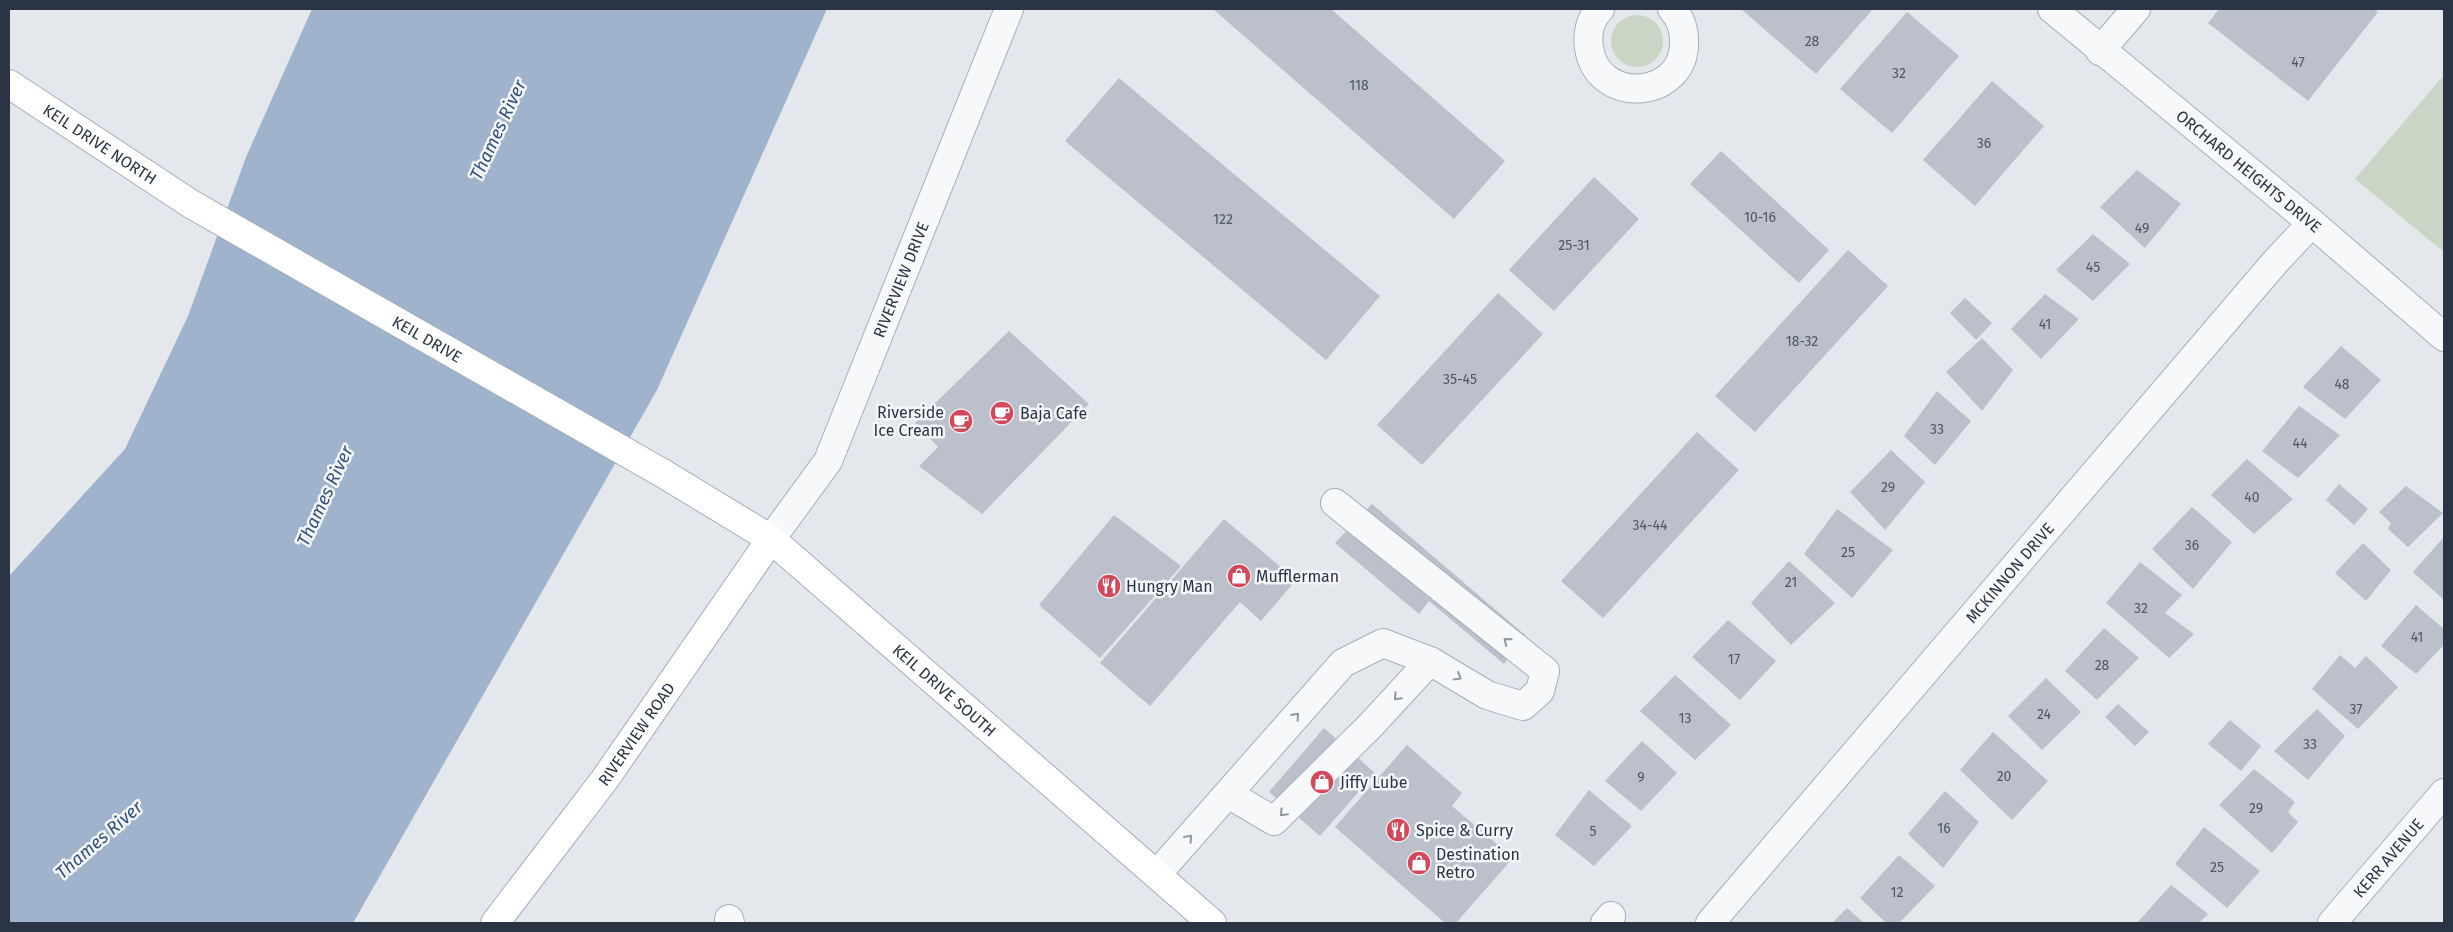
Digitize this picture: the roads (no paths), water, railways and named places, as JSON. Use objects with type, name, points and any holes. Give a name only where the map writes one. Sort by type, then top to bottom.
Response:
[{"type":"main road","name":"KEIL DRIVE NORTH","points":[[9,84],[191,204]]},
{"type":"main road","name":"KEIL DRIVE","points":[[191,204],[664,474]]},
{"type":"main road","name":"KEIL DRIVE SOUTH","points":[[664,474],[772,538],[1212,923]]},
{"type":"main road","name":"RIVERVIEW ROAD","points":[[495,923],[605,778],[772,538]]},
{"type":"street","name":"RIVERVIEW DRIVE","points":[[772,538],[828,461],[1009,9]]},
{"type":"street","points":[[1600,9],[1590,26],[1588,41],[1590,57],[1597,70],[1608,80],[1622,87],[1639,90],[1655,86],[1669,76],[1680,64],[1684,48],[1684,30],[1678,15],[1672,9]]},
{"type":"street","name":"ORCHARD HEIGHTS DRIVE","points":[[2052,9],[2100,51],[2312,223],[2444,337]]},
{"type":"street","points":[[2100,51],[2136,9]]},
{"type":"street","name":"MCKINNON DRIVE","points":[[1710,923],[2271,268],[2312,223]]},
{"type":"street","points":[[1157,874],[1344,663],[1383,643],[1430,661],[1487,695],[1523,706],[1540,691],[1545,671],[1335,503]]},
{"type":"street","points":[[1228,794],[1274,821],[1370,726],[1430,661]]},
{"type":"street","name":"KERR AVENUE","points":[[2332,923],[2444,793]]},
{"type":"water","name":"Thames River","points":[[312,9],[827,9],[657,390],[353,923],[9,923],[9,576],[125,449],[188,316],[246,157]]},
{"type":"place","name":"Baja Cafe","points":[[1002,413]]},
{"type":"place","name":"Riverside Ice Cream","points":[[961,421]]},
{"type":"place","name":"Mufflerman","points":[[1239,576]]},
{"type":"place","name":"Hungry Man","points":[[1109,586]]},
{"type":"place","name":"Jiffy Lube","points":[[1322,782]]},
{"type":"place","name":"Spice & Curry","points":[[1398,830]]},
{"type":"place","name":"Destination Retro","points":[[1419,863]]}]
